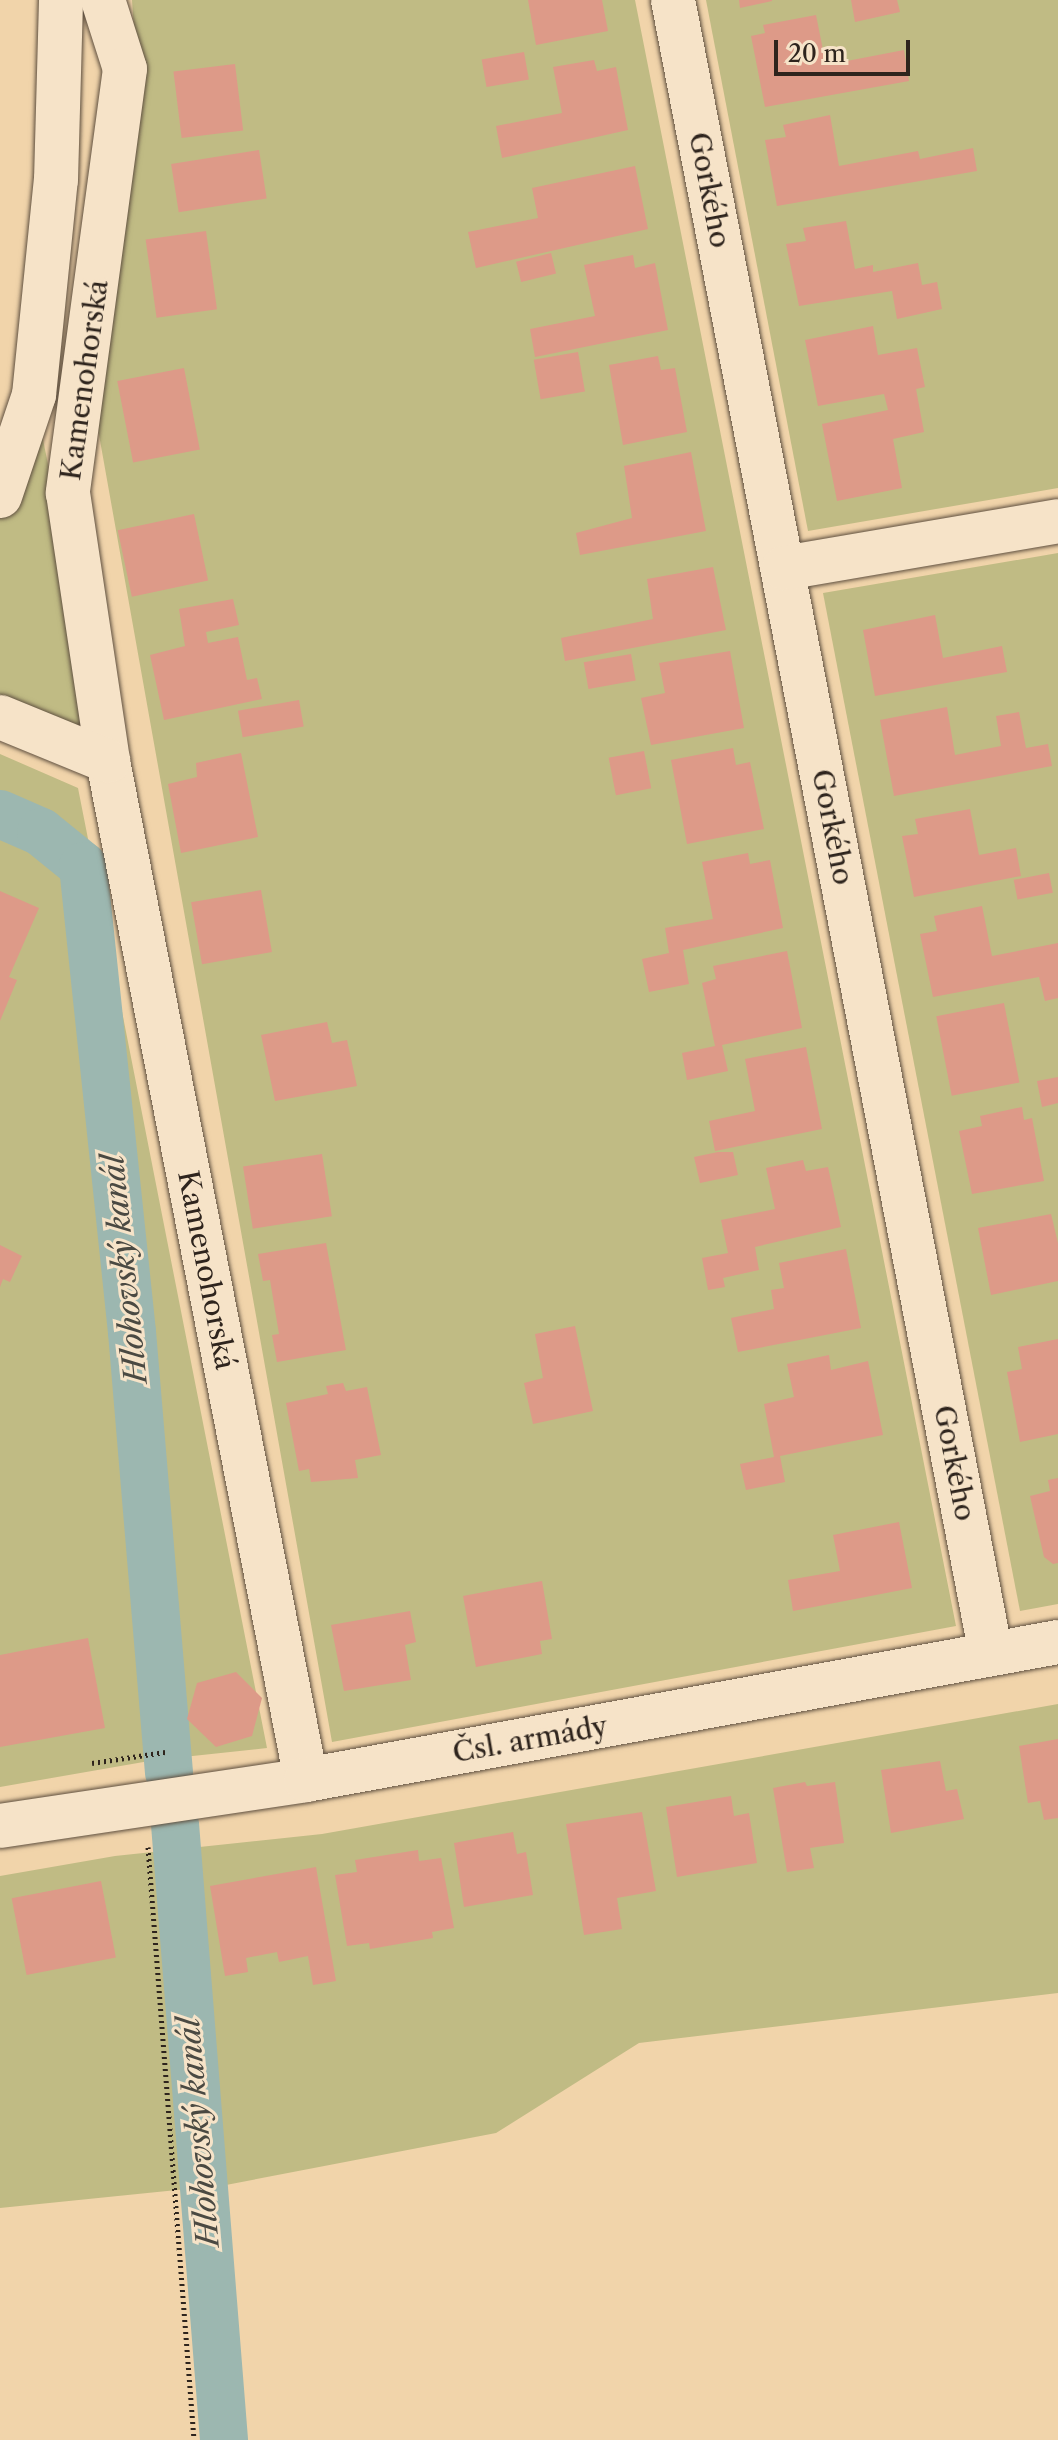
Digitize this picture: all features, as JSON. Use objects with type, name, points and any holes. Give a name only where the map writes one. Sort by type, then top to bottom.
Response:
[{"type":"street","name":"Kamenohorská","points":[[0,496],[34,395],[56,180],[61,0]]},
{"type":"street","name":"Kamenohorská","points":[[103,0],[125,69],[68,493],[108,761],[306,1780]]},
{"type":"street","name":"Gorkého","points":[[673,0],[991,1654]]},
{"type":"street","points":[[784,568],[1058,521]]},
{"type":"street","points":[[0,717],[108,761]]},
{"type":"street","name":"Čsl. armády","points":[[0,1826],[306,1780],[1058,1642]]},
{"type":"path","points":[[144,1802],[194,2440]]},
{"type":"shaded area","points":[[132,0],[635,0],[956,1626],[332,1742],[96,418],[137,73]]},
{"type":"shaded area","points":[[706,0],[1058,0],[1058,488],[808,531]]},
{"type":"shaded area","points":[[34,395],[108,761],[0,717],[0,496]]},
{"type":"shaded area","points":[[1058,553],[1058,1604],[1020,1611],[823,593]]},
{"type":"shaded area","points":[[0,754],[78,788],[267,1748],[155,1760],[0,1787]]},
{"type":"shaded area","points":[[1058,1704],[1058,1993],[639,2043],[496,2133],[226,2185],[0,2208],[0,1876],[115,1856],[322,1834]]},
{"type":"building","points":[[528,0],[602,0],[608,31],[536,45]]},
{"type":"building","points":[[739,0],[772,0],[772,1],[740,8]]},
{"type":"building","points":[[851,0],[897,0],[900,12],[855,22]]},
{"type":"building","points":[[816,15],[826,65],[904,50],[909,81],[765,107],[751,36],[765,33],[763,25]]},
{"type":"building","points":[[524,52],[529,80],[487,87],[482,59]]},
{"type":"building","points":[[594,60],[597,71],[616,67],[628,130],[502,158],[496,126],[562,113],[553,67]]},
{"type":"building","points":[[235,64],[243,131],[182,138],[173,72]]},
{"type":"building","points":[[830,115],[839,166],[918,151],[920,159],[973,148],[977,171],[777,206],[765,140],[786,137],[783,125]]},
{"type":"building","points":[[259,150],[267,198],[179,212],[171,164]]},
{"type":"building","points":[[635,166],[648,229],[476,268],[468,232],[538,218],[532,188]]},
{"type":"building","points":[[846,221],[855,269],[873,265],[873,272],[918,263],[922,285],[937,282],[942,309],[897,319],[892,291],[799,306],[786,244],[806,241],[803,228]]},
{"type":"building","points":[[206,231],[217,309],[157,318],[146,239]]},
{"type":"building","points":[[551,253],[556,273],[521,282],[516,262]]},
{"type":"building","points":[[633,255],[635,268],[655,263],[668,330],[535,357],[530,329],[595,316],[584,265]]},
{"type":"building","points":[[873,326],[878,355],[917,348],[925,387],[916,389],[924,432],[893,439],[902,488],[837,501],[822,424],[888,410],[884,394],[818,406],[805,340]]},
{"type":"building","points":[[578,352],[585,391],[541,399],[534,360]]},
{"type":"building","points":[[658,356],[661,370],[675,368],[687,432],[623,445],[609,365]]},
{"type":"building","points":[[184,368],[200,449],[133,462],[117,381]]},
{"type":"building","points":[[691,452],[706,531],[580,555],[576,533],[632,518],[624,466]]},
{"type":"building","points":[[194,514],[208,581],[132,597],[118,530]]},
{"type":"building","points":[[713,567],[726,630],[565,661],[561,638],[653,619],[647,579]]},
{"type":"building","points":[[233,599],[239,625],[206,632],[208,643],[238,637],[247,680],[257,678],[262,699],[164,720],[150,655],[185,646],[179,609]]},
{"type":"building","points":[[935,615],[943,658],[1002,646],[1007,672],[875,696],[863,630]]},
{"type":"building","points":[[730,651],[744,728],[651,745],[641,698],[665,693],[659,663]]},
{"type":"building","points":[[631,654],[636,681],[588,689],[584,662]]},
{"type":"building","points":[[299,700],[304,727],[243,737],[238,711]]},
{"type":"building","points":[[947,707],[955,755],[1001,746],[996,716],[1019,712],[1026,748],[1048,744],[1052,766],[894,796],[880,720]]},
{"type":"building","points":[[733,748],[736,765],[750,762],[764,829],[687,844],[671,760]]},
{"type":"building","points":[[644,751],[651,788],[616,795],[609,758]]},
{"type":"building","points":[[241,753],[258,837],[181,853],[168,784],[197,777],[196,763]]},
{"type":"building","points":[[970,809],[979,855],[1016,848],[1021,876],[914,897],[902,836],[918,834],[915,819]]},
{"type":"building","points":[[748,853],[750,864],[770,860],[783,928],[683,950],[689,984],[649,992],[642,959],[669,953],[665,928],[713,919],[702,862]]},
{"type":"building","points":[[1049,873],[1053,893],[1017,900],[1014,880]]},
{"type":"building","points":[[261,890],[272,952],[202,964],[191,902]]},
{"type":"building","points":[[0,891],[39,908],[9,977],[17,980],[0,1021]]},
{"type":"building","points":[[982,906],[992,956],[1058,943],[1058,998],[1045,1001],[1039,977],[933,997],[920,934],[937,931],[934,916]]},
{"type":"building","points":[[787,951],[802,1028],[722,1045],[728,1071],[687,1080],[682,1053],[715,1046],[702,983],[716,979],[713,966]]},
{"type":"building","points":[[1004,1003],[1019,1083],[952,1096],[936,1016]]},
{"type":"building","points":[[327,1022],[332,1043],[347,1040],[357,1086],[275,1101],[261,1035]]},
{"type":"building","points":[[806,1047],[822,1129],[715,1151],[709,1121],[755,1111],[745,1059]]},
{"type":"building","points":[[1058,1077],[1058,1103],[1042,1107],[1037,1081]]},
{"type":"building","points":[[1022,1107],[1024,1120],[1032,1118],[1044,1181],[972,1194],[959,1131],[982,1126],[980,1116]]},
{"type":"building","points":[[733,1152],[738,1175],[700,1183],[694,1157]]},
{"type":"building","points":[[322,1154],[332,1216],[253,1229],[243,1167]]},
{"type":"building","points":[[803,1160],[806,1171],[828,1167],[841,1227],[755,1247],[759,1270],[723,1278],[725,1287],[708,1290],[702,1258],[728,1253],[721,1220],[775,1209],[766,1168]]},
{"type":"building","points":[[1051,1214],[1058,1243],[1058,1281],[991,1295],[978,1228]]},
{"type":"building","points":[[326,1243],[346,1350],[277,1362],[272,1335],[279,1334],[270,1280],[263,1281],[258,1254]]},
{"type":"building","points":[[0,1245],[22,1256],[10,1282],[3,1279],[0,1287]]},
{"type":"building","points":[[846,1249],[861,1328],[738,1352],[731,1318],[774,1309],[771,1290],[784,1288],[779,1263]]},
{"type":"building","points":[[575,1326],[593,1411],[533,1424],[524,1383],[543,1378],[535,1334]]},
{"type":"building","points":[[1058,1339],[1058,1434],[1020,1442],[1007,1372],[1022,1369],[1018,1347]]},
{"type":"building","points":[[829,1355],[831,1370],[868,1361],[883,1435],[780,1456],[785,1482],[746,1490],[740,1464],[774,1457],[764,1404],[794,1397],[787,1364]]},
{"type":"building","points":[[343,1383],[346,1391],[367,1387],[381,1455],[355,1460],[358,1478],[311,1482],[309,1469],[299,1471],[286,1403],[328,1394],[326,1386]]},
{"type":"building","points":[[1058,1478],[1058,1563],[1053,1564],[1044,1557],[1030,1496],[1050,1491],[1048,1480]]},
{"type":"building","points":[[899,1522],[912,1588],[793,1611],[788,1580],[840,1571],[833,1535]]},
{"type":"building","points":[[542,1581],[552,1639],[540,1641],[542,1654],[476,1667],[463,1596]]},
{"type":"building","points":[[410,1611],[416,1642],[405,1645],[411,1680],[344,1691],[331,1625]]},
{"type":"building","points":[[88,1638],[105,1728],[0,1747],[0,1655]]},
{"type":"building","points":[[236,1672],[262,1698],[252,1736],[216,1747],[187,1719],[197,1683]]},
{"type":"building","points":[[1058,1739],[1058,1818],[1044,1820],[1040,1801],[1028,1803],[1019,1746]]},
{"type":"building","points":[[940,1761],[946,1791],[957,1789],[964,1819],[891,1833],[881,1770]]},
{"type":"building","points":[[805,1782],[807,1786],[835,1782],[844,1843],[810,1848],[814,1868],[787,1872],[773,1788]]},
{"type":"building","points":[[731,1796],[734,1816],[749,1813],[757,1863],[677,1877],[666,1807]]},
{"type":"building","points":[[642,1812],[656,1891],[617,1898],[622,1929],[584,1935],[566,1824]]},
{"type":"building","points":[[513,1832],[517,1854],[526,1852],[533,1895],[464,1907],[454,1843]]},
{"type":"building","points":[[418,1850],[419,1861],[441,1858],[454,1928],[432,1932],[433,1938],[370,1949],[369,1943],[347,1946],[335,1875],[357,1872],[355,1860]]},
{"type":"building","points":[[316,1867],[336,1981],[313,1985],[308,1956],[279,1962],[277,1952],[246,1958],[248,1972],[225,1976],[210,1886]]},
{"type":"building","points":[[101,1881],[116,1958],[27,1975],[12,1898]]},
{"type":"waterway","name":"Hlohovský kanál","points":[[0,814],[41,832],[83,866],[132,1332],[169,1772]]},
{"type":"waterway","name":"Hlohovský kanál","points":[[175,1824],[224,2440]]}]
